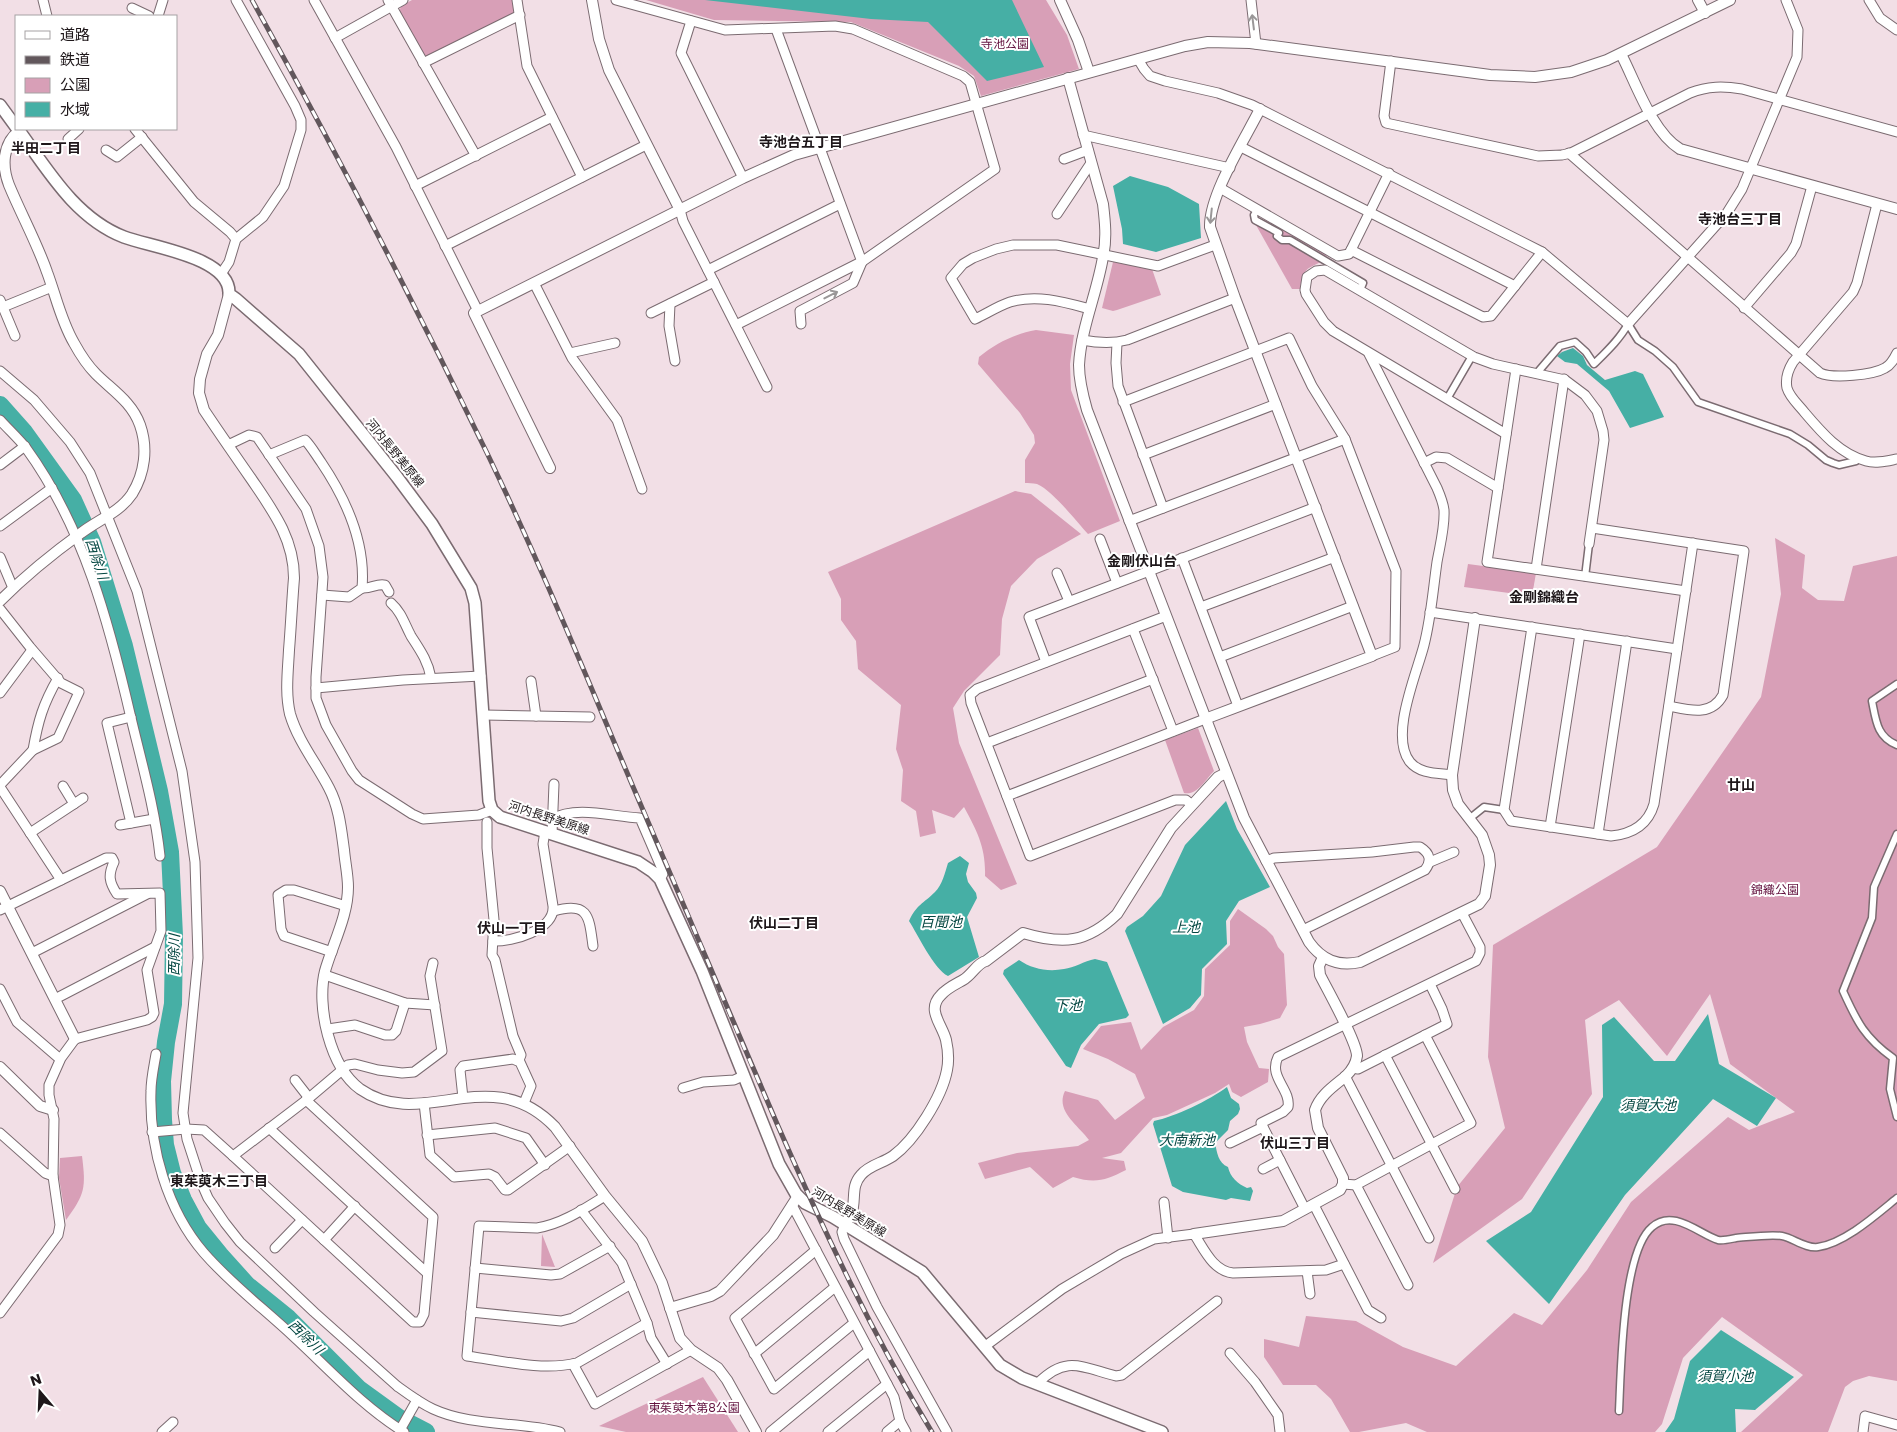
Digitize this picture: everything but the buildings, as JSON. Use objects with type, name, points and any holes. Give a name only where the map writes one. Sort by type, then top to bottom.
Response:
[{"type":"main road","points":[[0,105],[15,124]]},
{"type":"main road","points":[[20,130],[73,203],[95,221],[122,236],[189,256],[221,274],[228,286],[228,294]]},
{"type":"main road","name":"河内長野美原線","points":[[228,294],[236,298],[298,354],[427,517],[471,588],[477,611],[484,715],[485,764],[489,801],[492,810],[500,817],[638,862],[654,872],[660,879],[702,971],[795,1201],[805,1203],[845,1224],[922,1272],[984,1347],[1007,1370],[1022,1378],[1146,1429],[1162,1432]]},
{"type":"street","points":[[43,0],[47,15]]},
{"type":"street","points":[[158,15],[163,0]]},
{"type":"street","points":[[221,274],[229,262],[236,239],[263,217],[284,186],[301,130],[301,120],[295,106],[236,0]]},
{"type":"street","points":[[314,0],[396,146],[478,311]]},
{"type":"street","points":[[335,38],[390,3],[402,0]]},
{"type":"street","points":[[517,0],[528,66],[582,177]]},
{"type":"street","points":[[592,0],[599,39],[609,70],[767,387]]},
{"type":"street","points":[[616,0],[725,30],[835,26],[853,30],[963,76],[970,82],[995,170],[862,262],[736,325]]},
{"type":"street","points":[[1060,0],[1078,40],[1089,72]]},
{"type":"street","points":[[1251,0],[1256,44]]},
{"type":"street","points":[[1698,0],[1705,13]]},
{"type":"street","points":[[550,468],[474,313],[777,162],[820,147],[1089,72],[1185,46],[1208,42],[1256,44],[1490,75],[1535,77],[1571,72],[1590,67],[1621,54],[1730,0]]},
{"type":"street","points":[[1537,373],[1560,346],[1575,342],[1586,352],[1594,364],[1727,213],[1742,189],[1795,65],[1799,48],[1798,30],[1786,0]]},
{"type":"street","points":[[1870,0],[1880,18],[1897,30]]},
{"type":"street","points":[[390,3],[476,156]]},
{"type":"street","points":[[132,8],[147,15]]},
{"type":"street","points":[[424,63],[520,15]]},
{"type":"street","points":[[691,21],[681,53],[743,178]]},
{"type":"street","points":[[776,29],[862,262],[853,283],[800,311],[801,324]]},
{"type":"street","points":[[1621,54],[1650,113],[1664,136],[1680,149],[1897,209]]},
{"type":"street","points":[[1138,59],[1150,76],[1238,99],[1389,173],[1542,252],[1628,324],[1638,340],[1655,351],[1673,367],[1698,402],[1790,434],[1833,463],[1849,463],[1856,461],[1858,458]]},
{"type":"street","points":[[1390,62],[1384,116],[1384,121],[1388,124],[1533,156],[1549,157],[1569,153],[1702,88],[1717,87],[1742,89],[1897,132]]},
{"type":"street","points":[[1068,78],[1102,204],[1106,238],[1104,254],[1082,340],[1079,367],[1083,395],[1090,419],[1244,818],[1303,930],[1315,951],[1323,957],[1341,964],[1360,962],[1462,913],[1484,900],[1490,865],[1487,846],[1482,835],[1456,798],[1452,775],[1475,618]]},
{"type":"street","points":[[1260,109],[1220,188],[1212,208],[1210,227],[1235,298],[1372,656]]},
{"type":"street","points":[[415,186],[552,117]]},
{"type":"street","points":[[0,601],[42,562],[78,535],[118,509],[131,495],[139,480],[145,453],[143,434],[136,416],[125,400],[84,361],[67,330],[52,287],[4,173],[7,147],[18,130]]},
{"type":"street","points":[[68,139],[78,130]]},
{"type":"street","points":[[136,130],[194,202],[236,239]]},
{"type":"street","points":[[1083,135],[1230,168]]},
{"type":"street","points":[[106,150],[117,157],[142,137]]},
{"type":"street","points":[[445,246],[646,144]]},
{"type":"street","points":[[1241,147],[1515,286]]},
{"type":"street","points":[[1064,159],[1088,150]]},
{"type":"street","points":[[1569,153],[1820,373],[1832,376],[1880,371],[1891,364],[1897,353]]},
{"type":"street","points":[[1057,214],[1091,162]]},
{"type":"street","points":[[1220,188],[1338,256],[1349,254],[1389,173]]},
{"type":"street","points":[[1744,308],[1791,253],[1796,244],[1812,186]]},
{"type":"street","points":[[708,270],[840,204]]},
{"type":"street","points":[[1878,204],[1857,282],[1852,292],[1789,368],[1786,382],[1790,396],[1826,437],[1837,446],[1858,458],[1874,462],[1897,459]]},
{"type":"street","points":[[1257,210],[1254,215],[1255,220],[1279,233],[1277,236],[1282,240],[1290,240],[1363,283],[1360,290]]},
{"type":"street","points":[[1090,309],[1058,300],[1032,298],[1009,302],[975,320],[951,278],[963,264],[973,258],[1013,245],[1057,244],[1158,266],[1216,245]]},
{"type":"street","points":[[1351,250],[1483,317],[1491,316],[1542,252]]},
{"type":"street","points":[[1506,434],[1329,328],[1304,290],[1307,276],[1320,269],[1332,273],[1472,356],[1482,361],[1564,380],[1579,389],[1592,403],[1597,411],[1603,431],[1603,454],[1585,577]]},
{"type":"street","points":[[651,313],[714,282]]},
{"type":"street","points":[[534,283],[570,353],[617,420],[642,489]]},
{"type":"street","points":[[15,336],[1,304],[52,287]]},
{"type":"street","points":[[228,294],[218,335],[207,354],[198,389],[204,410],[279,520],[289,545],[294,570],[287,680],[290,711],[297,732],[336,805],[348,880],[346,906],[324,975],[322,992],[334,1056],[342,1071],[360,1088],[377,1098],[394,1103],[424,1103],[492,1096],[524,1103],[546,1116],[556,1126],[606,1196],[642,1241],[662,1283],[680,1338],[691,1350],[718,1368],[727,1380],[756,1432]]},
{"type":"street","points":[[1082,340],[1104,343],[1117,342],[1235,298]]},
{"type":"street","points":[[670,304],[669,326],[675,361]]},
{"type":"street","points":[[1007,796],[1395,647],[1396,571],[1345,439],[1312,386],[1289,338],[1122,402]]},
{"type":"street","points":[[1117,342],[1116,374],[1122,402],[1163,508]]},
{"type":"street","points":[[570,353],[615,343]]},
{"type":"street","points":[[1368,352],[1437,488],[1444,508],[1430,612],[1424,646],[1409,690],[1402,746],[1409,761],[1417,768],[1426,772],[1452,775]]},
{"type":"street","points":[[1447,399],[1472,356]]},
{"type":"street","points":[[1381,378],[1383,370],[1391,366]]},
{"type":"street","points":[[1516,368],[1487,562],[1686,591]]},
{"type":"street","points":[[0,371],[34,400],[70,442],[90,473],[138,591],[182,771],[195,858],[198,958],[183,1113],[184,1129],[208,1198],[235,1236],[314,1312],[416,1402],[457,1417],[560,1432]]},
{"type":"street","points":[[1536,570],[1564,380]]},
{"type":"street","points":[[1143,455],[1276,404]]},
{"type":"street","points":[[0,420],[25,446],[52,488],[78,535],[102,604],[131,717],[154,819],[160,856]]},
{"type":"street","points":[[228,445],[249,435],[260,440],[306,510],[313,527],[319,546],[322,566],[316,688],[318,706],[326,725],[352,771],[359,780],[423,819],[478,815],[492,810]]},
{"type":"street","points":[[1129,521],[1345,439]]},
{"type":"street","points":[[269,455],[302,440],[307,442],[312,448],[336,483],[350,514],[360,553],[362,588]]},
{"type":"street","points":[[0,464],[25,446]]},
{"type":"street","points":[[1424,463],[1436,457],[1447,458],[1498,488]]},
{"type":"street","points":[[0,526],[52,488]]},
{"type":"street","points":[[1046,662],[1029,617],[1316,507]]},
{"type":"street","points":[[1592,528],[1744,551],[1723,695],[1719,702],[1707,710],[1698,711],[1669,706]]},
{"type":"street","points":[[1100,539],[1118,582]]},
{"type":"street","points":[[1532,627],[1504,810],[1511,821],[1611,836],[1627,833],[1641,826],[1651,813],[1656,792],[1693,543]]},
{"type":"street","points":[[1200,607],[1335,557]]},
{"type":"street","points":[[0,558],[13,588]]},
{"type":"street","points":[[1182,558],[1238,706]]},
{"type":"street","points":[[1058,573],[1069,601]]},
{"type":"street","points":[[322,595],[349,597],[362,588],[368,589],[382,584],[385,585],[389,592]]},
{"type":"street","points":[[391,603],[400,611],[411,634],[426,658],[431,678]]},
{"type":"street","points":[[1220,657],[1353,606]]},
{"type":"street","points":[[0,609],[61,683],[79,692],[58,738],[33,750],[0,786],[61,880]]},
{"type":"street","points":[[1430,612],[1677,649]]},
{"type":"street","points":[[1166,616],[976,689],[970,695],[971,703],[1030,856],[1174,800],[1186,800],[1192,805]]},
{"type":"street","points":[[1133,629],[1173,731]]},
{"type":"street","points":[[1550,827],[1580,634]]},
{"type":"street","points":[[1598,834],[1627,641]]},
{"type":"street","points":[[0,693],[32,650]]},
{"type":"street","points":[[316,688],[360,683],[481,676]]},
{"type":"street","points":[[33,750],[38,719],[58,678]]},
{"type":"street","points":[[987,743],[1153,679]]},
{"type":"street","points":[[531,681],[536,716]]},
{"type":"street","points":[[1897,684],[1872,701],[1876,724],[1886,741],[1897,745]]},
{"type":"street","points":[[484,715],[590,718]]},
{"type":"street","points":[[131,717],[107,723],[131,823]]},
{"type":"street","points":[[947,1432],[877,1308],[844,1240],[842,1232],[853,1208],[852,1196],[855,1182],[862,1173],[889,1158],[913,1138],[936,1100],[947,1071],[948,1055],[946,1038],[935,1017],[936,1000],[971,975],[981,962],[986,961],[1024,933],[1055,941],[1074,940],[1091,934],[1105,925],[1122,907],[1171,828],[1218,777],[1226,773]]},
{"type":"street","points":[[493,941],[517,937],[536,931],[551,918],[554,911],[543,844],[552,818],[554,784]]},
{"type":"street","points":[[63,786],[74,804]]},
{"type":"street","points":[[30,833],[83,798]]},
{"type":"street","points":[[1469,819],[1484,807],[1504,810]]},
{"type":"street","points":[[552,818],[562,813],[579,812],[621,818],[640,818],[662,869],[663,874],[660,879]]},
{"type":"street","points":[[120,825],[154,819]]},
{"type":"street","points":[[487,822],[487,856],[494,920],[492,955],[495,960],[513,1036],[521,1055],[519,1060],[531,1086],[524,1103]]},
{"type":"street","points":[[1897,834],[1874,887],[1872,918],[1844,991],[1854,1016],[1869,1040],[1893,1058],[1890,1089],[1897,1117]]},
{"type":"street","points":[[1266,861],[1274,858],[1420,847],[1425,850],[1430,862]]},
{"type":"street","points":[[1303,930],[1418,874],[1425,870],[1430,862],[1454,852]]},
{"type":"street","points":[[0,1313],[58,1235],[60,1224],[53,1176],[53,1110],[49,1095],[49,1085],[60,1058],[75,1039],[147,1020],[152,1017],[154,1012],[147,970],[161,931],[160,893],[117,894],[113,888],[109,873],[114,862],[112,858],[106,858],[4,908]]},
{"type":"street","points":[[332,952],[284,936],[281,929],[278,895],[286,890],[294,890],[346,906]]},
{"type":"street","points":[[0,891],[4,908],[32,952],[75,1039]]},
{"type":"street","points":[[32,952],[149,893]]},
{"type":"street","points":[[554,911],[570,908],[582,910],[588,918],[593,946]]},
{"type":"street","points":[[1381,1318],[1368,1310],[1344,1264],[1280,1160],[1261,1123],[1283,1112],[1288,1107],[1288,1100],[1276,1073],[1275,1067],[1278,1057],[1471,964],[1478,957],[1480,947],[1462,913]]},
{"type":"street","points":[[55,999],[155,947]]},
{"type":"street","points":[[984,1347],[1032,1310],[1077,1279],[1147,1241],[1282,1221],[1340,1190],[1343,1178],[1318,1128],[1314,1115],[1317,1105],[1321,1100],[1353,1068],[1356,1051],[1318,971],[1323,957]]},
{"type":"street","points":[[233,1156],[352,1064],[378,1070],[402,1073],[414,1072],[441,1054],[442,1048],[436,1005],[430,976],[433,963]]},
{"type":"street","points":[[324,975],[405,1003],[436,1005]]},
{"type":"street","points":[[1353,1068],[1358,1069],[1447,1024],[1430,984]]},
{"type":"street","points":[[0,989],[17,1022],[60,1058]]},
{"type":"street","points":[[328,1029],[356,1025],[385,1035],[392,1035],[396,1030],[405,1003]]},
{"type":"street","points":[[1343,1184],[1356,1184],[1471,1123],[1425,1035]]},
{"type":"street","points":[[156,1054],[151,1089],[158,1161],[181,1221],[204,1253],[368,1408],[402,1429],[416,1402]]},
{"type":"street","points":[[1385,1055],[1455,1189]]},
{"type":"street","points":[[463,1098],[460,1070],[463,1066],[513,1059],[519,1060]]},
{"type":"street","points":[[0,1067],[40,1106],[53,1110]]},
{"type":"street","points":[[683,1088],[702,1082],[734,1080],[743,1076]]},
{"type":"street","points":[[1345,1076],[1429,1238]]},
{"type":"street","points":[[155,1132],[184,1129],[204,1130],[416,1323],[420,1322],[423,1320],[432,1217],[308,1099],[295,1080]]},
{"type":"street","points":[[424,1103],[430,1156],[454,1177],[489,1174],[495,1177],[505,1190],[508,1190],[570,1146]]},
{"type":"street","points":[[1230,1143],[1263,1127]]},
{"type":"street","points":[[269,1128],[427,1272]]},
{"type":"street","points":[[428,1135],[495,1128],[526,1138],[545,1165]]},
{"type":"street","points":[[0,1133],[45,1174],[53,1176]]},
{"type":"street","points":[[1263,1169],[1280,1160]]},
{"type":"street","points":[[1356,1184],[1408,1285]]},
{"type":"street","points":[[606,1196],[555,1224],[537,1228],[479,1226],[467,1356],[548,1366],[572,1364],[647,1323]]},
{"type":"street","points":[[1619,1411],[1626,1307],[1630,1277],[1641,1244],[1647,1232],[1653,1226],[1668,1221],[1689,1224],[1719,1240],[1781,1236],[1815,1248],[1837,1242],[1897,1198]]},
{"type":"street","points":[[795,1201],[816,1250],[894,1397],[900,1421],[906,1432]]},
{"type":"street","points":[[670,1308],[720,1291],[773,1235],[795,1201]]},
{"type":"street","points":[[1164,1202],[1168,1238]]},
{"type":"street","points":[[324,1240],[355,1206]]},
{"type":"street","points":[[581,1210],[622,1263],[647,1323],[651,1338],[667,1364]]},
{"type":"street","points":[[275,1248],[302,1220]]},
{"type":"street","points":[[1194,1234],[1211,1260],[1227,1273],[1326,1270],[1344,1264]]},
{"type":"street","points":[[475,1268],[550,1275],[560,1274],[610,1246]]},
{"type":"street","points":[[816,1250],[735,1318],[774,1389],[854,1324]]},
{"type":"street","points":[[1307,1271],[1310,1294]]},
{"type":"street","points":[[471,1312],[561,1321],[573,1318],[631,1284]]},
{"type":"street","points":[[754,1354],[836,1287]]},
{"type":"street","points":[[1038,1383],[1048,1373],[1061,1366],[1072,1365],[1116,1376],[1122,1375],[1217,1301]]},
{"type":"street","points":[[572,1364],[595,1404],[691,1350]]},
{"type":"street","points":[[771,1432],[869,1351]]},
{"type":"street","points":[[1230,1353],[1255,1382],[1278,1415],[1280,1432]]},
{"type":"street","points":[[828,1432],[887,1384]]},
{"type":"street","points":[[1862,1432],[1865,1416],[1897,1425]]},
{"type":"street","points":[[887,1432],[900,1421]]},
{"type":"street","points":[[162,1432],[174,1422]]},
{"type":"green space","points":[[412,0],[514,0],[515,9],[511,16],[430,57],[423,55],[399,13],[401,6]]},
{"type":"green space","name":"寺池公園","points":[[646,0],[1046,0],[1067,35],[1079,69],[981,96],[974,76],[959,66],[851,22],[714,20]]},
{"type":"green space","points":[[1265,219],[1327,254],[1319,263],[1304,273],[1300,289],[1292,289],[1256,225]]},
{"type":"green space","points":[[1113,262],[1152,269],[1161,295],[1113,311],[1102,308]]},
{"type":"green space","points":[[1036,330],[1074,335],[1070,364],[1071,390],[1120,521],[1088,534],[1050,493],[1037,484],[1025,483],[1025,460],[1035,443],[1034,435],[1020,413],[978,364],[979,357],[992,347],[1020,334]]},
{"type":"green space","points":[[1015,491],[1031,494],[1081,534],[1037,559],[1011,586],[1002,619],[1000,655],[964,691],[953,708],[959,743],[1017,884],[1001,890],[985,876],[984,857],[980,840],[964,807],[954,818],[932,810],[936,833],[920,837],[916,811],[901,801],[903,770],[896,749],[901,705],[858,669],[856,641],[841,620],[841,599],[828,572]]},
{"type":"green space","name":"錦織公園","points":[[1775,538],[1805,555],[1802,588],[1818,600],[1844,601],[1853,566],[1897,556],[1897,1381],[1869,1376],[1853,1381],[1845,1387],[1828,1432],[1741,1432],[1803,1375],[1722,1317],[1683,1358],[1662,1424],[1655,1432],[1427,1432],[1406,1423],[1350,1432],[1331,1399],[1316,1385],[1283,1385],[1264,1357],[1264,1339],[1299,1347],[1306,1316],[1356,1321],[1403,1347],[1456,1366],[1514,1313],[1542,1325],[1587,1270],[1631,1202],[1728,1117],[1749,1130],[1795,1112],[1730,1064],[1710,994],[1667,1056],[1619,1000],[1585,1020],[1592,1094],[1522,1199],[1433,1263],[1457,1187],[1505,1128],[1488,1057],[1493,945],[1657,847],[1761,697],[1781,594]]},
{"type":"green space","points":[[1468,564],[1536,573],[1532,596],[1464,587]]},
{"type":"green space","points":[[1198,728],[1214,771],[1193,792],[1184,793],[1165,740]]},
{"type":"green space","points":[[1238,909],[1266,929],[1273,936],[1284,954],[1287,1005],[1280,1018],[1244,1027],[1247,1042],[1259,1068],[1269,1069],[1268,1082],[1241,1097],[1232,1092],[1229,1084],[1215,1093],[1167,1115],[1153,1118],[1121,1153],[1102,1158],[1124,1161],[1126,1170],[1113,1176],[1101,1180],[1073,1177],[1053,1188],[1030,1167],[985,1179],[978,1163],[1017,1153],[1078,1146],[1089,1140],[1065,1111],[1063,1098],[1065,1091],[1098,1100],[1115,1120],[1145,1098],[1135,1074],[1108,1059],[1083,1049],[1101,1026],[1131,1022],[1141,1050],[1163,1027],[1194,1010],[1204,996],[1205,969],[1230,945],[1230,921]]},
{"type":"green space","points":[[82,1156],[83,1190],[77,1204],[66,1220],[59,1178],[60,1158]]},
{"type":"green space","points":[[542,1234],[555,1267],[541,1266]]},
{"type":"green space","name":"東茱萸木第8公園","points":[[703,1377],[738,1432],[626,1432],[599,1426]]},
{"type":"water","points":[[705,0],[1012,0],[1044,67],[987,81],[928,22],[871,19]]},
{"type":"water","points":[[1130,176],[1168,187],[1199,204],[1201,238],[1156,252],[1123,244],[1122,229],[1113,186]]},
{"type":"water","points":[[1573,348],[1583,356],[1587,365],[1605,380],[1635,371],[1643,374],[1664,417],[1630,428],[1609,391],[1577,364],[1565,362],[1557,356]]},
{"type":"water","name":"上池","points":[[1226,801],[1237,829],[1270,887],[1239,901],[1226,921],[1227,944],[1202,969],[1201,995],[1190,1008],[1163,1024],[1125,931],[1127,927],[1143,916],[1161,896],[1185,845]]},
{"type":"water","name":"百聞池","points":[[960,856],[969,863],[966,874],[968,882],[976,893],[977,898],[967,917],[979,957],[948,976],[932,959],[909,921],[918,908],[937,889],[943,879],[948,863]]},
{"type":"water","name":"下池","points":[[1095,959],[1107,962],[1129,1015],[1126,1018],[1099,1024],[1081,1045],[1071,1068],[1066,1066],[1003,974],[1004,970],[1019,960],[1035,968],[1058,970]]},
{"type":"water","name":"須賀大池","points":[[1708,1014],[1719,1064],[1776,1098],[1757,1126],[1713,1099],[1625,1195],[1549,1304],[1486,1241],[1531,1212],[1603,1097],[1602,1025],[1614,1017],[1654,1061],[1675,1061]]},
{"type":"water","name":"大南新池","points":[[1227,1087],[1231,1098],[1239,1104],[1240,1109],[1238,1114],[1230,1121],[1228,1130],[1215,1143],[1217,1153],[1222,1163],[1228,1167],[1238,1182],[1247,1188],[1251,1187],[1253,1191],[1250,1201],[1231,1198],[1226,1200],[1183,1192],[1172,1186],[1153,1124],[1154,1121],[1171,1116],[1202,1102]]},
{"type":"water","name":"須賀小池","points":[[1721,1330],[1794,1377],[1755,1410],[1735,1409],[1736,1432],[1665,1432],[1674,1419],[1690,1361]]},
{"type":"waterway","name":"西除川","points":[[0,405],[24,432],[73,500],[92,542],[124,646],[159,791],[170,852],[174,936],[173,1004],[166,1042],[162,1081],[163,1120],[165,1145],[172,1173],[183,1200],[198,1228],[247,1285],[288,1318],[359,1389],[399,1418],[426,1432]]},
{"type":"railway","points":[[252,0],[431,338],[507,494],[813,1204],[869,1320],[932,1432]]},
{"type":"district","name":"寺池台五丁目","points":[[801,142]]},
{"type":"district","name":"半田二丁目","points":[[46,148]]},
{"type":"district","name":"寺池台三丁目","points":[[1740,219]]},
{"type":"district","name":"金剛伏山台","points":[[1142,561]]},
{"type":"district","name":"金剛錦織台","points":[[1544,597]]},
{"type":"district","name":"廿山","points":[[1741,785]]},
{"type":"district","name":"伏山二丁目","points":[[784,923]]},
{"type":"district","name":"伏山一丁目","points":[[512,928]]},
{"type":"district","name":"伏山三丁目","points":[[1295,1143]]},
{"type":"district","name":"東茱萸木三丁目","points":[[219,1181]]}]
